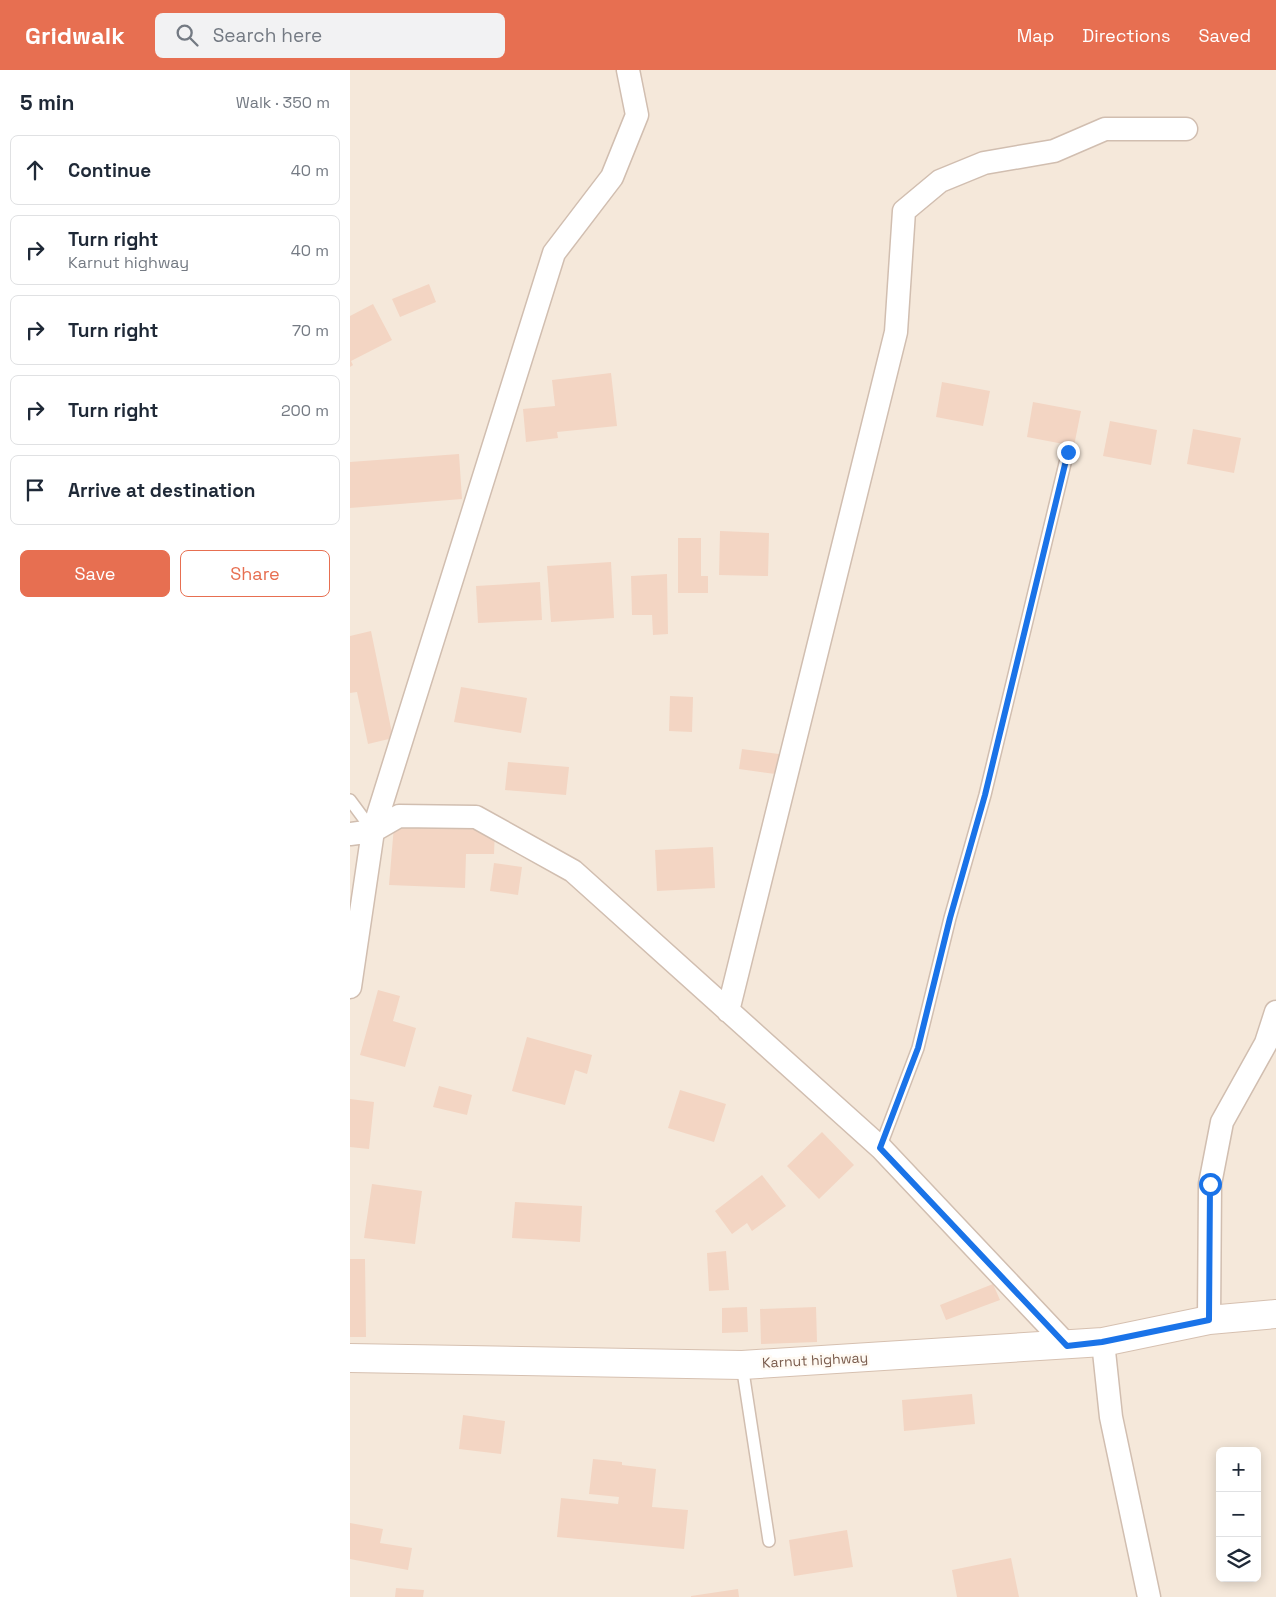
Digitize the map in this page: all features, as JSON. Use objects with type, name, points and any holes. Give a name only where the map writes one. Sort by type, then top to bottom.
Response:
[{"type":"main road","name":"Karnut highway","points":[[350,1358],[742,1365],[1067,1346],[1102,1342],[1209,1320],[1276,1314]]},
{"type":"street","points":[[350,987],[374,831],[554,253],[612,177],[637,115],[628,70]]},
{"type":"street","points":[[728,1011],[896,332],[904,211],[940,181],[984,163],[1054,151],[1105,129],[1186,129]]},
{"type":"street","points":[[350,834],[374,831],[399,816],[476,817],[573,871],[880,1148],[1067,1346]]},
{"type":"street","points":[[1209,1320],[1210,1184],[1222,1122],[1266,1042],[1276,1012]]},
{"type":"street","points":[[1102,1342],[1111,1417],[1149,1597]]},
{"type":"lane","points":[[880,1148],[918,1048],[950,918],[985,795],[1068,452]]},
{"type":"lane","points":[[350,800],[374,831]]},
{"type":"lane","points":[[742,1365],[770,1541]]},
{"type":"shaded area","points":[[350,70],[1276,70],[1276,1597],[350,1597]]},
{"type":"building","points":[[429,284],[436,302],[400,317],[392,299]]},
{"type":"building","points":[[373,304],[392,340],[351,361],[353,365],[350,367],[350,316]]},
{"type":"building","points":[[611,373],[617,426],[557,432],[558,438],[526,442],[523,409],[555,406],[552,380]]},
{"type":"building","points":[[942,382],[990,391],[983,426],[936,417]]},
{"type":"building","points":[[1033,402],[1081,411],[1074,446],[1027,437]]},
{"type":"building","points":[[1110,421],[1157,430],[1151,465],[1103,456]]},
{"type":"building","points":[[1193,429],[1241,438],[1234,473],[1187,464]]},
{"type":"building","points":[[459,454],[462,499],[350,508],[350,462]]},
{"type":"building","points":[[720,531],[769,533],[768,576],[719,575]]},
{"type":"building","points":[[678,538],[701,538],[701,576],[708,576],[708,593],[678,593]]},
{"type":"building","points":[[611,562],[614,618],[551,622],[547,566]]},
{"type":"building","points":[[667,574],[668,634],[653,635],[652,615],[632,615],[631,576]]},
{"type":"building","points":[[540,582],[542,620],[478,623],[476,586]]},
{"type":"building","points":[[371,631],[393,738],[368,744],[357,692],[350,693],[350,636]]},
{"type":"building","points":[[461,687],[527,698],[521,733],[454,722]]},
{"type":"building","points":[[670,696],[693,697],[692,732],[669,731]]},
{"type":"building","points":[[742,749],[786,755],[783,775],[739,769]]},
{"type":"building","points":[[508,762],[569,767],[566,795],[505,790]]},
{"type":"building","points":[[394,826],[495,830],[494,854],[466,854],[465,888],[389,885]]},
{"type":"building","points":[[713,847],[715,888],[657,891],[655,850]]},
{"type":"building","points":[[494,863],[522,867],[518,895],[490,891]]},
{"type":"building","points":[[378,990],[400,996],[393,1021],[416,1028],[405,1067],[360,1055]]},
{"type":"building","points":[[527,1037],[592,1055],[587,1074],[575,1070],[565,1105],[512,1091]]},
{"type":"building","points":[[439,1086],[472,1095],[467,1115],[433,1107]]},
{"type":"building","points":[[680,1090],[726,1104],[714,1142],[668,1128]]},
{"type":"building","points":[[350,1099],[374,1102],[369,1149],[350,1147]]},
{"type":"building","points":[[822,1132],[854,1165],[819,1199],[787,1166]]},
{"type":"building","points":[[762,1175],[786,1206],[752,1231],[747,1223],[732,1234],[715,1211]]},
{"type":"building","points":[[372,1184],[422,1191],[415,1244],[364,1238]]},
{"type":"building","points":[[515,1202],[582,1206],[580,1242],[512,1238]]},
{"type":"building","points":[[726,1251],[729,1290],[709,1291],[707,1253]]},
{"type":"building","points":[[350,1259],[365,1259],[366,1337],[350,1337]]},
{"type":"building","points":[[993,1284],[1000,1300],[946,1320],[940,1305]]},
{"type":"building","points":[[747,1307],[748,1332],[722,1333],[722,1308]]},
{"type":"building","points":[[816,1307],[817,1342],[761,1344],[760,1309]]},
{"type":"building","points":[[972,1394],[975,1424],[904,1431],[902,1400]]},
{"type":"building","points":[[463,1415],[505,1421],[501,1454],[459,1449]]},
{"type":"building","points":[[593,1459],[622,1462],[622,1465],[656,1469],[652,1507],[688,1510],[684,1549],[557,1537],[561,1498],[618,1504],[619,1497],[589,1494]]},
{"type":"building","points":[[350,1523],[383,1529],[380,1543],[412,1548],[408,1570],[350,1559]]},
{"type":"building","points":[[847,1530],[853,1567],[794,1576],[789,1540]]},
{"type":"building","points":[[1011,1558],[1019,1597],[957,1597],[952,1570]]},
{"type":"building","points":[[396,1588],[424,1590],[423,1597],[395,1597]]},
{"type":"building","points":[[738,1589],[739,1597],[691,1597],[691,1596]]},
{"type":"route","points":[[1068,452],[985,795],[950,918],[918,1048],[880,1148],[1067,1346],[1102,1342],[1209,1320],[1210,1184]]}]
